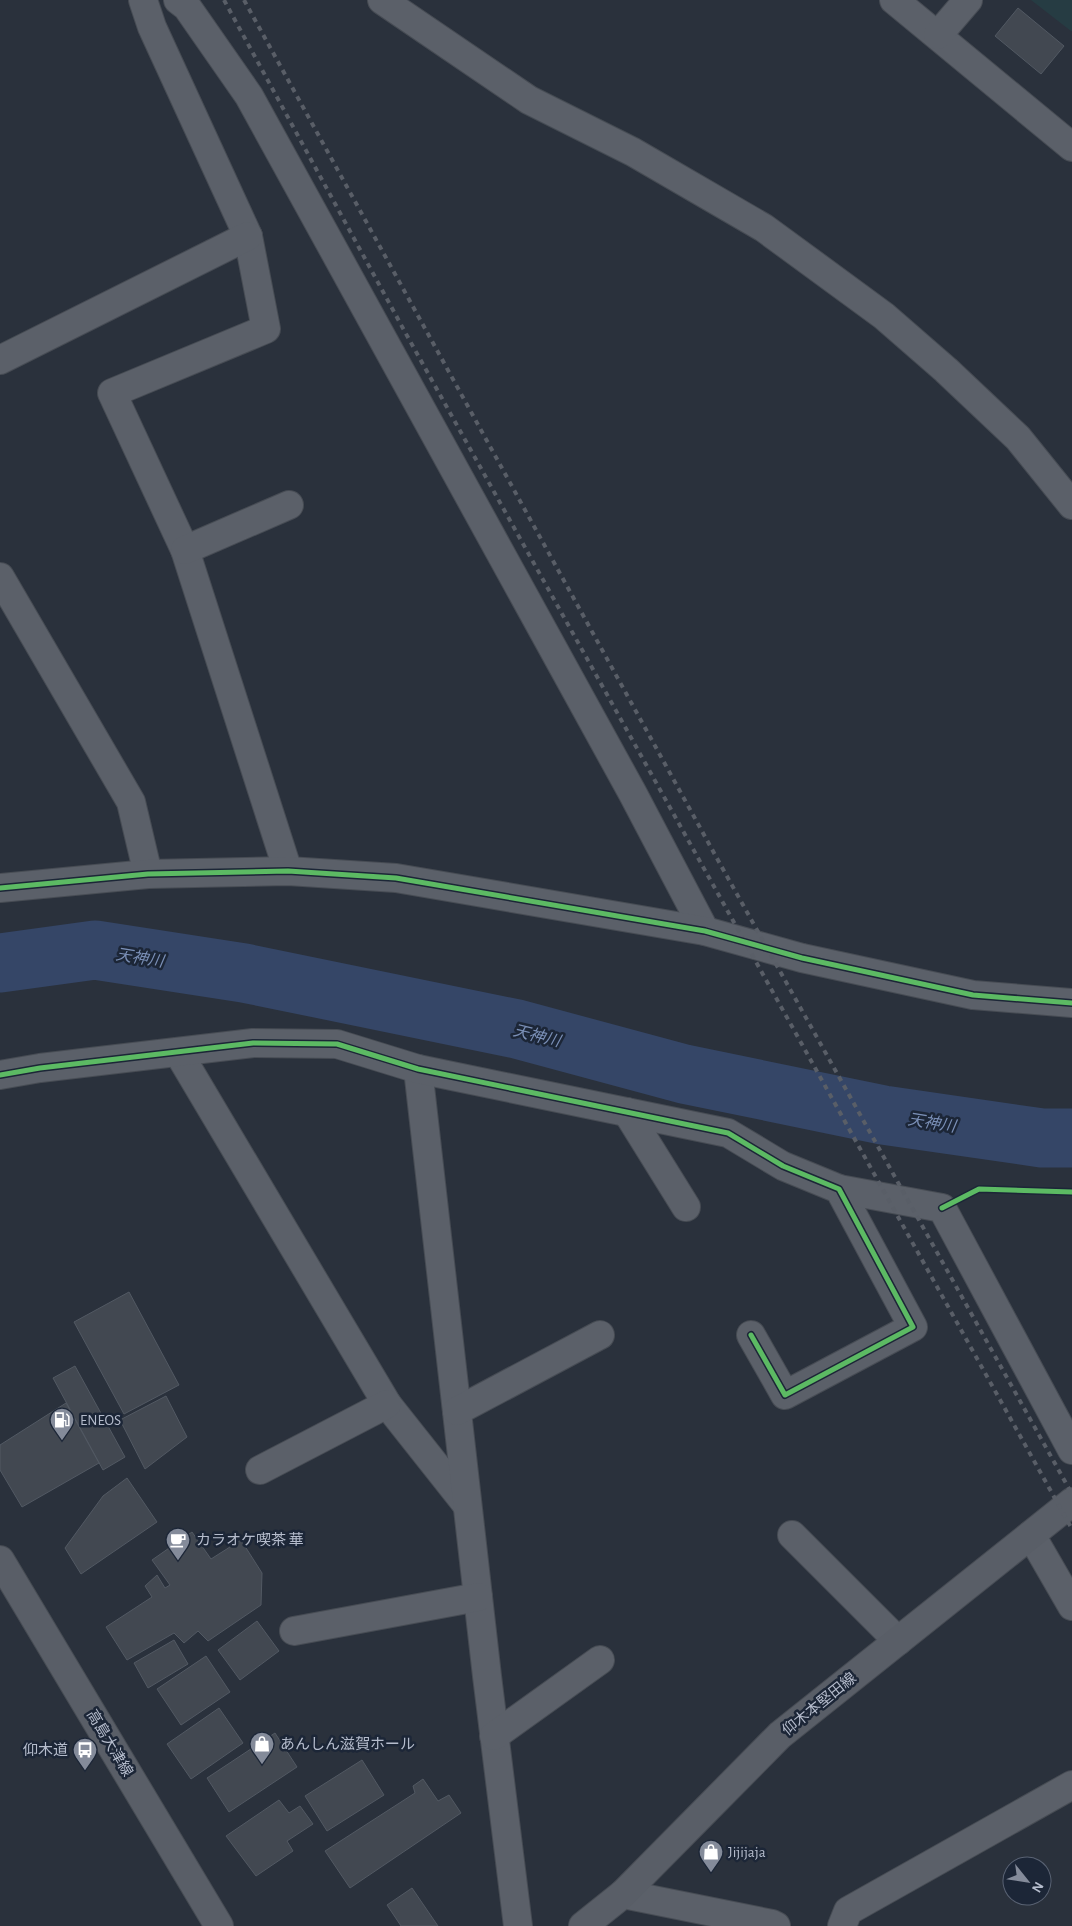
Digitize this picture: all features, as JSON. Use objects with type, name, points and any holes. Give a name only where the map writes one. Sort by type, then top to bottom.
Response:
[{"type":"main road","name":"仰木本堅田線","points":[[584,1926],[623,1894],[780,1734],[1072,1502]]},
{"type":"main road","name":"高島大津線","points":[[0,1560],[219,1926]]},
{"type":"street","points":[[143,0],[152,27],[248,236],[266,329],[112,393],[185,550],[288,871]]},
{"type":"street","points":[[178,0],[187,7],[249,96],[633,794],[705,931]]},
{"type":"street","points":[[382,0],[529,100],[632,152],[764,228],[884,316],[946,370],[1018,438],[1072,505]]},
{"type":"street","points":[[894,0],[1072,147]]},
{"type":"street","points":[[938,35],[968,0]]},
{"type":"street","points":[[0,360],[248,236]]},
{"type":"street","points":[[185,550],[288,505]]},
{"type":"street","points":[[0,577],[131,802],[148,874]]},
{"type":"street","points":[[0,888],[148,874],[288,871],[396,878],[705,931],[802,958],[974,995],[1072,1003]]},
{"type":"street","points":[[0,1075],[40,1068],[253,1043],[336,1044],[418,1069],[728,1133],[783,1166],[839,1188],[942,1208],[1072,1450]]},
{"type":"street","points":[[178,1052],[387,1404],[467,1505]]},
{"type":"street","points":[[418,1069],[456,1411],[518,1926]]},
{"type":"street","points":[[627,1112],[686,1208]]},
{"type":"street","points":[[751,1335],[785,1395],[913,1327],[839,1188]]},
{"type":"street","points":[[456,1411],[600,1335]]},
{"type":"street","points":[[260,1470],[387,1404]]},
{"type":"street","points":[[792,1535],[898,1641]]},
{"type":"street","points":[[1031,1535],[1072,1606]]},
{"type":"street","points":[[294,1631],[478,1597]]},
{"type":"street","points":[[494,1736],[600,1660]]},
{"type":"street","points":[[842,1926],[848,1911],[1072,1785]]},
{"type":"street","points":[[623,1894],[776,1926]]},
{"type":"shaded area","points":[[1031,0],[1072,0],[1072,31],[1071,31]]},
{"type":"building","points":[[1018,8],[1064,46],[1041,74],[995,36]]},
{"type":"building","points":[[129,1292],[179,1385],[124,1414],[74,1322]]},
{"type":"building","points":[[75,1366],[125,1457],[103,1470],[53,1378]]},
{"type":"building","points":[[166,1396],[187,1437],[145,1469],[120,1420]]},
{"type":"building","points":[[66,1403],[99,1463],[22,1507],[0,1470],[0,1445]]},
{"type":"building","points":[[127,1478],[157,1522],[81,1574],[65,1548],[103,1496]]},
{"type":"building","points":[[192,1532],[211,1559],[241,1540],[262,1573],[261,1605],[208,1641],[198,1631],[184,1643],[174,1633],[127,1660],[106,1627],[152,1597],[145,1586],[157,1575],[165,1588],[170,1585],[152,1560]]},
{"type":"building","points":[[257,1621],[279,1651],[240,1680],[218,1650]]},
{"type":"building","points":[[174,1640],[188,1664],[148,1688],[134,1663]]},
{"type":"building","points":[[206,1656],[230,1692],[181,1725],[157,1689]]},
{"type":"building","points":[[219,1708],[243,1743],[191,1779],[167,1744]]},
{"type":"building","points":[[275,1733],[297,1767],[229,1812],[207,1778]]},
{"type":"building","points":[[362,1760],[384,1795],[327,1831],[305,1796]]},
{"type":"building","points":[[423,1779],[438,1801],[449,1795],[461,1813],[350,1888],[325,1851],[415,1793],[413,1786]]},
{"type":"building","points":[[279,1800],[289,1813],[300,1806],[313,1824],[287,1841],[293,1851],[256,1876],[226,1836]]},
{"type":"building","points":[[412,1888],[438,1926],[401,1926],[387,1905]]},
{"type":"waterway","name":"天神川","points":[[0,963],[95,950],[244,973],[517,1029],[684,1074],[883,1115],[1042,1138],[1072,1138]]},
{"type":"railway","points":[[224,0],[405,332],[1072,1529]]},
{"type":"railway","points":[[244,0],[719,862],[1072,1494]]},
{"type":"cycle path","points":[[0,888],[148,874],[288,871],[396,878],[705,931],[802,958],[973,995],[1072,1003]]},
{"type":"cycle path","points":[[0,1075],[40,1068],[253,1043],[337,1044],[418,1069],[728,1133],[783,1166],[839,1189],[913,1327],[785,1395],[751,1335]]},
{"type":"cycle path","points":[[942,1208],[979,1189],[1072,1192]]},
{"type":"place","name":"ENEOS","points":[[62,1441]]},
{"type":"place","name":"カラオケ喫茶 華","points":[[178,1561]]},
{"type":"place","name":"あんしん滋賀ホール","points":[[262,1765]]},
{"type":"place","name":"仰木道","points":[[85,1771]]},
{"type":"place","name":"Jijijaja","points":[[711,1873]]}]
